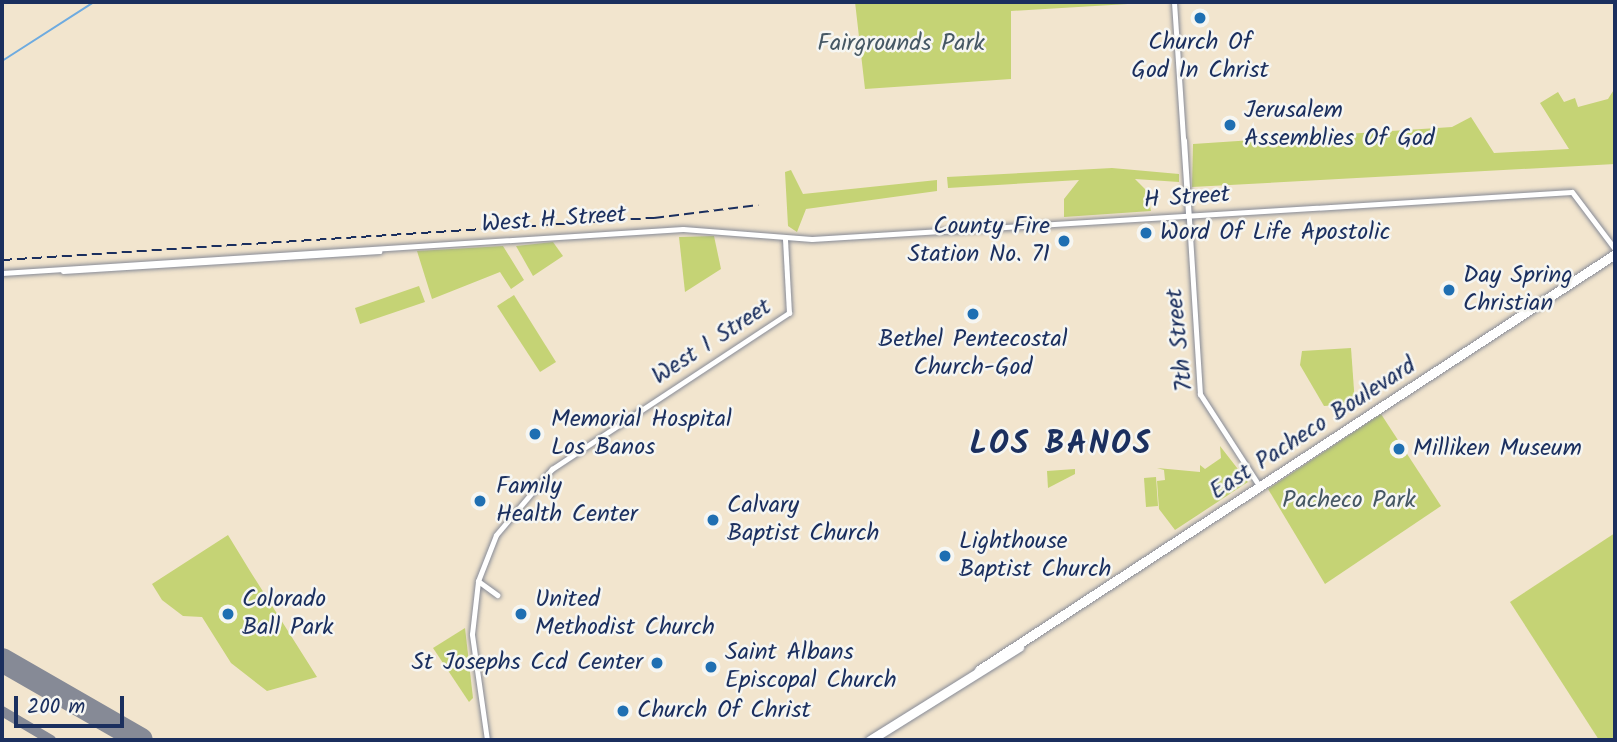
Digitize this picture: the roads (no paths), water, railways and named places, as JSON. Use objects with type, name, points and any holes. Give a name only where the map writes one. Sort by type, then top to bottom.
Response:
[{"type":"highway","name":"East Pacheco Boulevard","points":[[991,662],[1615,252]]},
{"type":"highway","name":"East Pacheco Boulevard","points":[[991,662],[1009,646],[1031,635]]},
{"type":"highway","points":[[870,740],[991,662]]},
{"type":"street","name":"7th Street","points":[[1174,2],[1200,394],[1260,487]]},
{"type":"street","name":"H Street","points":[[732,228],[785,238],[1572,192],[1615,252]]},
{"type":"street","name":"West H Street","points":[[2,273],[732,228]]},
{"type":"street","name":"West I Street","points":[[487,740],[472,653],[478,581],[509,514],[546,474],[789,313],[785,238]]},
{"type":"street","points":[[478,581],[497,595]]},
{"type":"waterway","points":[[2,61],[94,2]]},
{"type":"railway","points":[[2,260],[654,218],[758,205]]},
{"type":"place","name":"Church Of God In Christ","points":[[1200,18]]},
{"type":"place","name":"Jerusalem Assemblies Of God","points":[[1230,125]]},
{"type":"place","name":"Word Of Life Apostolic","points":[[1146,233]]},
{"type":"place","name":"County Fire Station No. 71","points":[[1064,241]]},
{"type":"place","name":"Day Spring Christian","points":[[1449,290]]},
{"type":"place","name":"Bethel Pentecostal Church-God","points":[[973,314]]},
{"type":"place","name":"Memorial Hospital Los Banos","points":[[535,434]]},
{"type":"place","name":"Milliken Museum","points":[[1399,449]]},
{"type":"place","name":"Family Health Center","points":[[480,501]]},
{"type":"place","name":"Calvary Baptist Church","points":[[713,520]]},
{"type":"place","name":"Lighthouse Baptist Church","points":[[945,556]]},
{"type":"place","name":"Colorado Ball Park","points":[[228,614]]},
{"type":"place","name":"United Methodist Church","points":[[521,614]]},
{"type":"place","name":"St Josephs Ccd Center","points":[[657,663]]},
{"type":"place","name":"Saint Albans Episcopal Church","points":[[711,667]]},
{"type":"place","name":"Church Of Christ","points":[[623,711]]},
{"type":"district","name":"LOS BANOS","points":[[1061,445]]},
{"type":"park label","name":"Fairgrounds Park","points":[[901,44]]},
{"type":"park label","name":"Pacheco Park","points":[[1349,501]]}]
